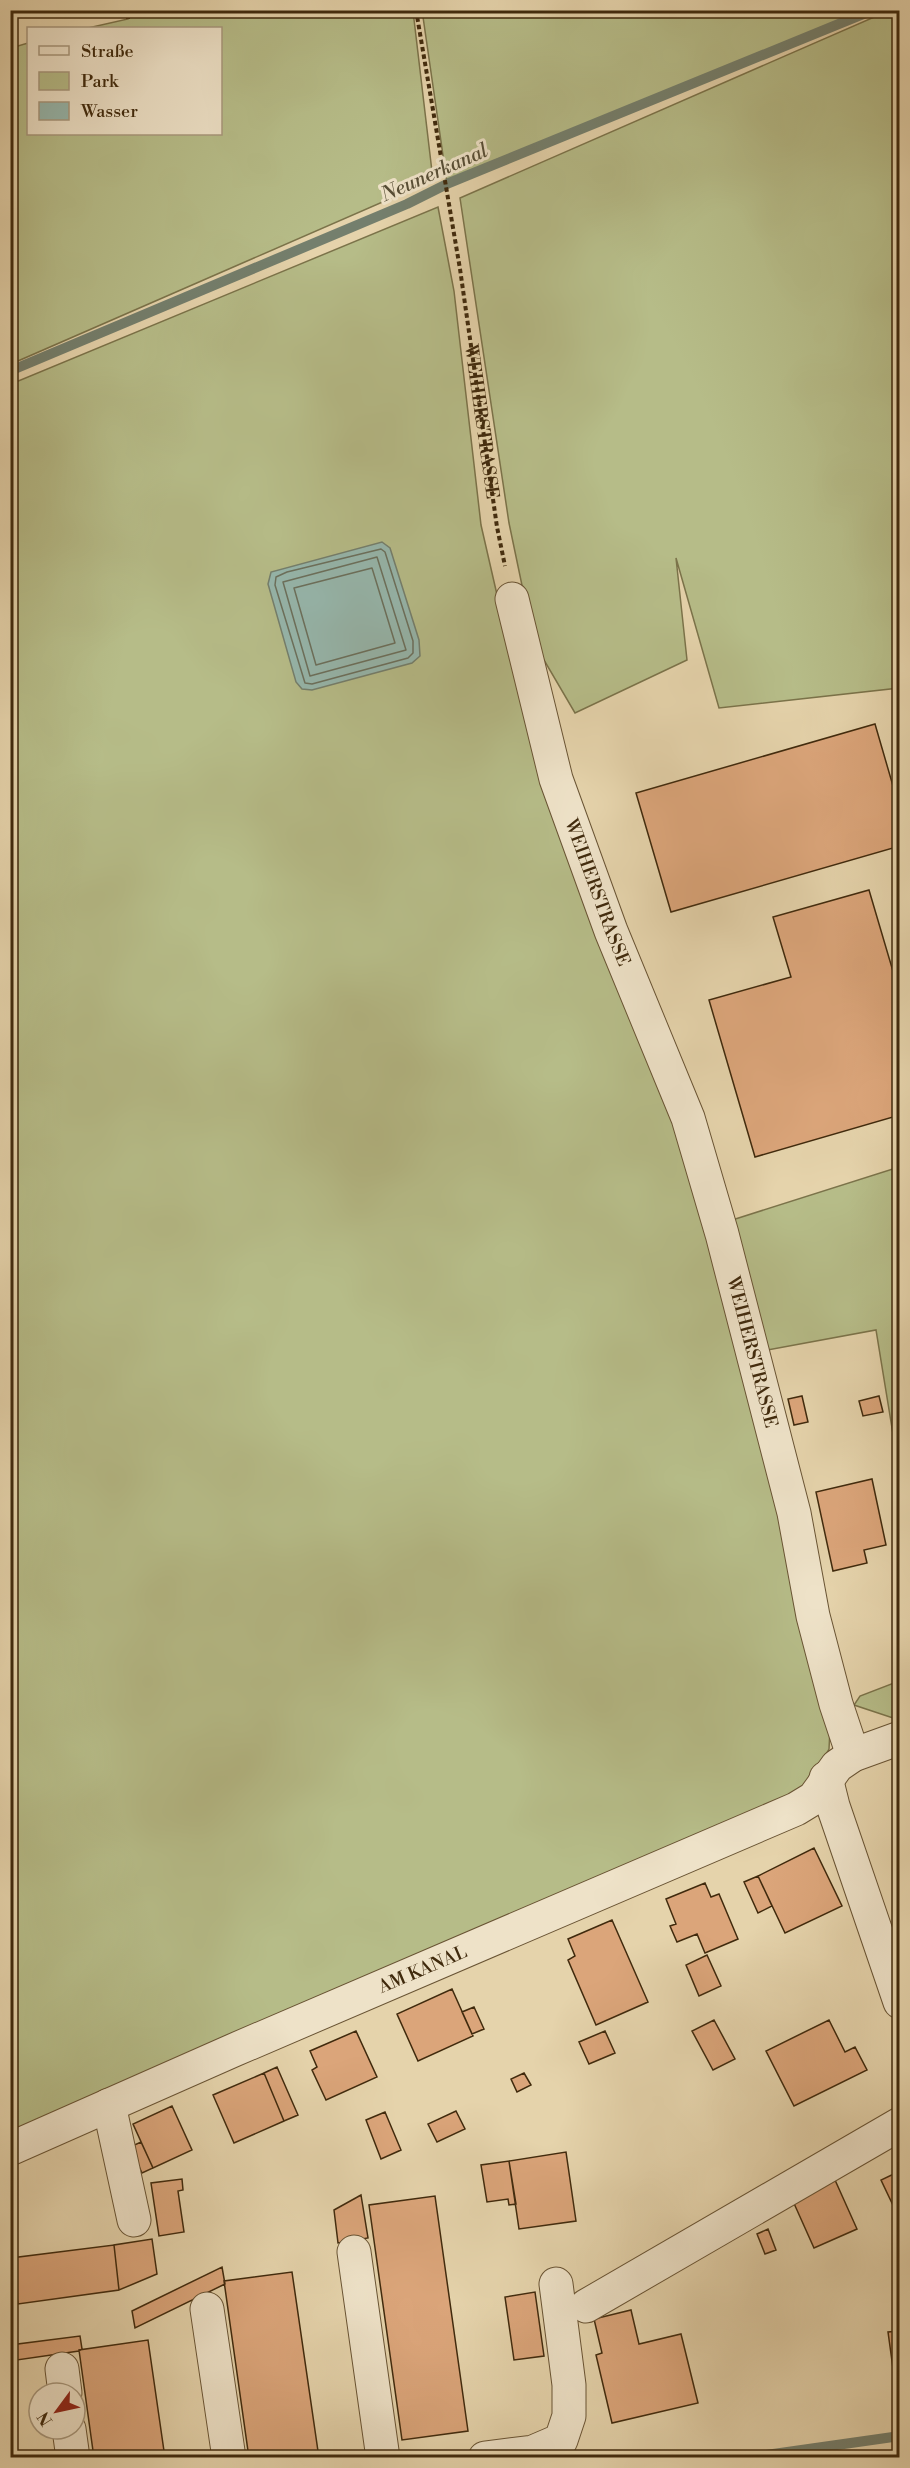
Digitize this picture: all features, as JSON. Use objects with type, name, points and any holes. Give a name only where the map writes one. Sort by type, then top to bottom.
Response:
[{"type":"street","name":"WEIHERSTRASSE","points":[[512,599],[556,779],[611,932],[688,1118],[723,1234],[791,1503],[813,1616],[836,1704],[838,1766]]},
{"type":"street","points":[[900,1738],[838,1766],[833,1806],[894,1970],[900,2002]]},
{"type":"street","name":"AM KANAL","points":[[10,2149],[796,1809],[814,1798],[838,1766]]},
{"type":"street","points":[[109,2105],[134,2220]]},
{"type":"street","points":[[586,2306],[900,2124]]},
{"type":"street","points":[[354,2252],[383,2457]]},
{"type":"street","points":[[485,2457],[533,2452],[561,2440],[570,2416],[569,2385],[556,2284]]},
{"type":"street","points":[[207,2309],[229,2457]]},
{"type":"street","points":[[71,2441],[73,2457]]},
{"type":"path","points":[[128,10],[128,19]]},
{"type":"path","name":"WEIHERSTRASSE","points":[[416,10],[460,269],[497,527],[512,599]]},
{"type":"green space","points":[[422,10],[869,10],[869,11],[447,183]]},
{"type":"green space","points":[[128,11],[413,11],[433,180],[11,364],[11,48],[27,43],[27,135],[222,135],[222,27],[92,27],[128,19]]},
{"type":"green space","points":[[888,11],[899,11],[899,688],[719,708],[676,558],[687,660],[575,713],[534,643],[509,523],[460,198]]},
{"type":"green space","points":[[438,207],[454,291],[481,525],[509,647],[688,1118],[830,1729],[829,1749],[796,1809],[11,2150],[11,384]]},
{"type":"green space","points":[[899,1167],[899,1471],[876,1330],[762,1351],[729,1221]]},
{"type":"green space","points":[[899,1681],[899,1720],[854,1705],[860,1696]]},
{"type":"water","points":[[382,542],[390,548],[419,640],[420,656],[412,663],[312,690],[302,689],[296,682],[268,584],[271,572]]},
{"type":"building","points":[[875,724],[900,810],[900,846],[671,912],[636,793]]},
{"type":"building","points":[[869,890],[900,995],[900,1115],[755,1157],[709,1000],[791,977],[773,917]]},
{"type":"building","points":[[802,1396],[808,1422],[794,1425],[788,1399]]},
{"type":"building","points":[[879,1396],[883,1412],[863,1416],[859,1401]]},
{"type":"building","points":[[872,1479],[886,1545],[864,1550],[867,1563],[833,1571],[816,1492]]},
{"type":"building","points":[[814,1848],[842,1906],[785,1933],[758,1876]]},
{"type":"building","points":[[758,1876],[772,1906],[758,1913],[744,1882]]},
{"type":"building","points":[[705,1883],[711,1897],[719,1894],[738,1939],[705,1953],[697,1934],[677,1942],[670,1926],[676,1924],[666,1899]]},
{"type":"building","points":[[612,1920],[648,2002],[596,2025],[568,1960],[575,1956],[568,1939]]},
{"type":"building","points":[[707,1955],[721,1986],[699,1996],[686,1965]]},
{"type":"building","points":[[452,1989],[473,2036],[418,2061],[397,2014]]},
{"type":"building","points":[[474,2007],[484,2029],[472,2034],[462,2012]]},
{"type":"building","points":[[714,2020],[735,2059],[713,2070],[692,2031]]},
{"type":"building","points":[[829,2020],[845,2052],[855,2047],[867,2070],[794,2106],[766,2051]]},
{"type":"building","points":[[356,2031],[377,2077],[326,2100],[312,2070],[317,2067],[310,2051]]},
{"type":"building","points":[[605,2031],[615,2053],[589,2064],[579,2042]]},
{"type":"building","points":[[277,2067],[298,2115],[284,2121],[264,2073]]},
{"type":"building","points":[[264,2073],[284,2121],[234,2143],[213,2095]]},
{"type":"building","points":[[524,2073],[531,2085],[517,2092],[511,2079]]},
{"type":"building","points":[[172,2106],[192,2150],[153,2168],[133,2124]]},
{"type":"building","points":[[456,2111],[465,2129],[437,2142],[428,2124]]},
{"type":"building","points":[[385,2112],[401,2150],[381,2159],[366,2120]]},
{"type":"building","points":[[141,2142],[153,2168],[142,2173],[130,2147]]},
{"type":"building","points":[[566,2152],[576,2221],[519,2229],[509,2161]]},
{"type":"building","points":[[509,2161],[516,2204],[509,2205],[508,2199],[487,2202],[481,2165]]},
{"type":"building","points":[[900,2171],[900,2220],[881,2180]]},
{"type":"building","points":[[182,2179],[183,2190],[178,2191],[184,2232],[159,2236],[151,2183]]},
{"type":"building","points":[[835,2180],[857,2229],[814,2248],[792,2199]]},
{"type":"building","points":[[361,2195],[368,2238],[338,2243],[334,2210]]},
{"type":"building","points":[[435,2196],[468,2431],[402,2440],[369,2205]]},
{"type":"building","points":[[768,2229],[776,2250],[765,2254],[757,2234]]},
{"type":"building","points":[[152,2239],[157,2274],[119,2290],[114,2245]]},
{"type":"building","points":[[114,2245],[119,2290],[18,2304],[11,2258]]},
{"type":"building","points":[[222,2267],[225,2284],[135,2328],[132,2311]]},
{"type":"building","points":[[292,2272],[319,2458],[249,2458],[224,2281]]},
{"type":"building","points":[[535,2292],[544,2356],[514,2360],[505,2297]]},
{"type":"building","points":[[631,2310],[639,2344],[681,2334],[698,2403],[612,2423],[596,2355],[602,2353],[594,2319]]},
{"type":"building","points":[[900,2331],[900,2389],[896,2390],[888,2332]]},
{"type":"building","points":[[80,2336],[82,2349],[79,2351],[10,2361],[10,2345]]},
{"type":"building","points":[[148,2340],[165,2458],[94,2458],[87,2408],[87,2381],[83,2381],[79,2350]]},
{"type":"waterway","name":"Neunerkanal","points":[[10,371],[407,204],[449,183],[873,10]]},
{"type":"waterway","points":[[745,2458],[900,2436]]}]
